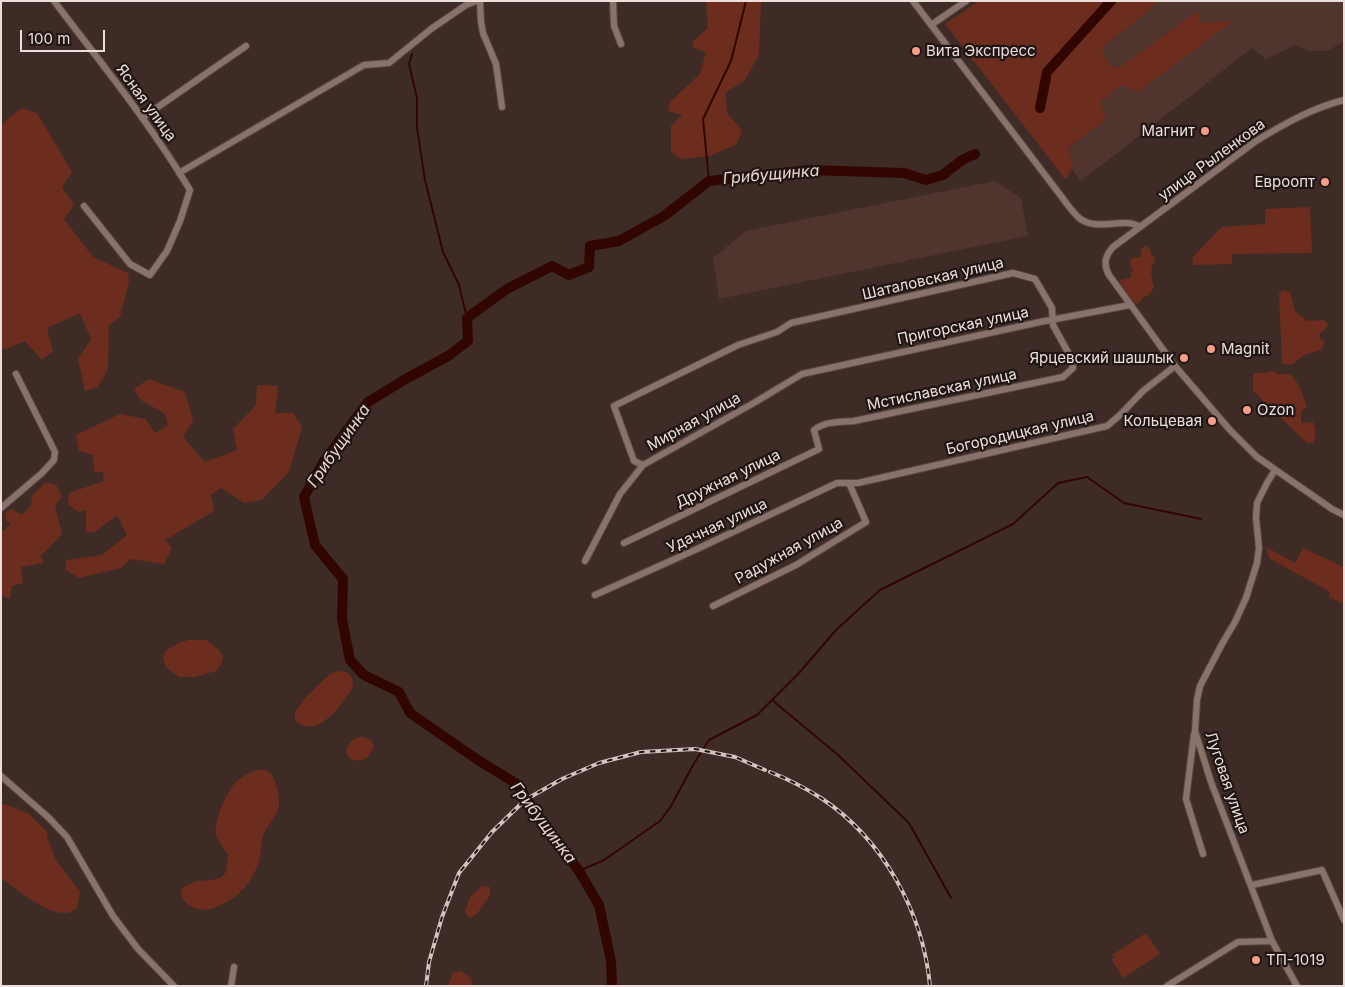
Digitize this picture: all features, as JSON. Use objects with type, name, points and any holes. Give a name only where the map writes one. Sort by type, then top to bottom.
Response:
[{"type":"street","name":"Ясная улица","points":[[54,1],[142,118],[190,190],[180,221],[167,251],[150,275],[130,264],[84,206]]},
{"type":"street","points":[[180,173],[364,65],[389,63],[431,29],[458,10],[476,1]]},
{"type":"street","points":[[480,1],[483,33],[496,64],[502,107]]},
{"type":"street","points":[[613,1],[614,26],[621,44]]},
{"type":"street","points":[[913,1],[1060,196],[1079,218],[1090,224],[1133,224],[1140,227]]},
{"type":"street","points":[[932,24],[966,1]]},
{"type":"street","points":[[142,118],[246,46]]},
{"type":"street","name":"улица Рыленкова","points":[[1130,305],[1106,269],[1106,258],[1114,247],[1256,141],[1280,126],[1319,108],[1344,100]]},
{"type":"street","name":"Шаталовская улица","points":[[643,465],[634,461],[614,406],[738,345],[777,332],[791,323],[1013,274],[1035,279],[1052,308],[1053,319]]},
{"type":"street","points":[[1130,305],[1175,366],[1230,430],[1257,457],[1332,509],[1344,515]]},
{"type":"street","name":"Пригорская улица","points":[[802,374],[1053,319],[1130,305]]},
{"type":"street","name":"Мстиславская улица","points":[[819,426],[830,422],[854,421],[1063,377],[1072,368],[1070,356],[1052,325],[1053,319]]},
{"type":"street","name":"Богородицкая улица","points":[[849,483],[1107,426],[1143,391],[1175,366]]},
{"type":"street","points":[[1,508],[42,474],[54,460],[54,452],[16,374]]},
{"type":"street","name":"Мирная улица","points":[[585,561],[620,494],[643,465],[802,374]]},
{"type":"street","name":"Дружная улица","points":[[624,543],[819,449],[814,430],[819,426]]},
{"type":"street","name":"Луговая улица","points":[[1275,470],[1257,503],[1256,518],[1259,554],[1257,563],[1246,598],[1235,622],[1200,686],[1195,730],[1211,782],[1272,941],[1297,986]]},
{"type":"street","name":"Удачная улица","points":[[595,596],[837,483],[849,483]]},
{"type":"street","name":"Радужная улица","points":[[713,606],[796,565],[866,522],[849,483]]},
{"type":"street","points":[[1195,730],[1186,799],[1203,854]]},
{"type":"street","points":[[1,776],[48,817],[67,837],[113,916],[138,949],[174,986]]},
{"type":"street","points":[[1252,885],[1322,870],[1344,920]]},
{"type":"street","points":[[1167,986],[1238,942],[1272,941]]},
{"type":"street","points":[[231,986],[234,966]]},
{"type":"shaded area","points":[[706,1],[761,1],[759,55],[744,81],[725,93],[728,115],[742,130],[737,144],[710,156],[681,159],[671,152],[671,126],[682,115],[668,111],[670,102],[700,74],[706,52],[694,48],[692,42],[708,28]]},
{"type":"shaded area","points":[[979,1],[1158,1],[1141,17],[1101,48],[1109,64],[1119,68],[1197,11],[1202,23],[1232,22],[1138,92],[1122,85],[1100,102],[1106,119],[1068,148],[1073,167],[1066,180],[945,24]]},
{"type":"shaded area","points":[[1158,1],[1344,1],[1344,41],[1328,51],[1309,51],[1295,45],[1266,59],[1252,48],[1081,181],[1072,169],[1068,148],[1106,119],[1100,102],[1122,85],[1223,21],[1202,23],[1196,12],[1120,68],[1109,64],[1101,48],[1141,17]]},
{"type":"shaded area","points":[[22,108],[37,113],[72,172],[62,187],[74,205],[64,219],[93,257],[128,273],[129,282],[120,317],[109,325],[108,369],[98,387],[85,391],[78,359],[91,339],[80,313],[47,328],[53,351],[42,360],[25,341],[4,350],[1,346],[1,127],[4,122]]},
{"type":"shaded area","points":[[995,181],[1021,198],[1028,236],[719,299],[713,258],[746,231]]},
{"type":"shaded area","points":[[1310,207],[1312,253],[1232,254],[1232,264],[1193,265],[1192,258],[1222,227],[1265,224],[1265,209]]},
{"type":"shaded area","points":[[1146,245],[1155,259],[1154,264],[1151,266],[1154,286],[1147,296],[1143,297],[1136,304],[1125,293],[1120,280],[1131,278],[1131,272],[1134,270],[1131,267],[1130,261],[1133,257],[1141,256],[1141,250]]},
{"type":"shaded area","points":[[1284,290],[1290,292],[1295,311],[1307,321],[1324,320],[1328,325],[1320,333],[1319,337],[1325,342],[1321,350],[1304,355],[1293,364],[1282,364],[1279,293]]},
{"type":"shaded area","points":[[1273,371],[1279,375],[1291,375],[1297,383],[1307,407],[1301,412],[1301,423],[1313,422],[1315,438],[1313,443],[1307,443],[1253,391],[1253,373]]},
{"type":"shaded area","points":[[149,379],[185,392],[193,420],[183,437],[205,462],[237,450],[233,429],[256,405],[257,385],[278,386],[275,413],[293,413],[302,427],[289,472],[262,500],[244,503],[221,488],[211,495],[214,511],[165,540],[172,548],[164,564],[131,559],[121,568],[79,578],[66,570],[66,560],[102,555],[127,535],[117,515],[95,532],[86,532],[86,510],[78,512],[68,504],[69,493],[104,481],[103,472],[94,472],[93,455],[79,451],[76,435],[120,414],[146,419],[155,433],[168,425],[165,414],[141,400],[134,389]]},
{"type":"shaded area","points":[[46,482],[56,485],[62,496],[55,506],[62,534],[41,556],[44,563],[21,567],[23,583],[12,586],[10,598],[1,596],[1,533],[10,524],[5,518],[7,511],[12,509],[22,515],[32,504],[31,497]]},
{"type":"shaded area","points":[[1266,547],[1295,563],[1303,548],[1344,567],[1344,604],[1329,597],[1330,592],[1269,558]]},
{"type":"shaded area","points":[[188,640],[206,640],[219,650],[223,657],[221,665],[216,671],[195,677],[179,677],[166,667],[163,659],[165,651]]},
{"type":"shaded area","points":[[338,671],[347,672],[352,678],[353,687],[338,708],[318,725],[310,727],[298,723],[295,720],[295,712],[305,698],[330,674]]},
{"type":"shaded area","points":[[363,737],[371,740],[374,747],[372,751],[367,757],[358,761],[349,758],[346,751],[350,742]]},
{"type":"shaded area","points":[[256,770],[270,773],[277,788],[279,802],[276,813],[264,833],[259,863],[250,880],[236,896],[215,908],[197,909],[186,902],[181,896],[182,888],[196,881],[221,878],[226,872],[228,855],[216,834],[219,815],[235,783],[245,775]]},
{"type":"shaded area","points":[[4,804],[28,813],[47,832],[56,860],[80,892],[77,908],[70,912],[54,911],[24,895],[1,878],[1,805]]},
{"type":"shaded area","points":[[482,886],[490,887],[490,895],[477,914],[470,918],[465,912],[470,897]]},
{"type":"shaded area","points":[[1146,933],[1160,954],[1123,978],[1112,960],[1114,957],[1112,955]]},
{"type":"shaded area","points":[[461,971],[471,979],[472,986],[448,986],[453,973]]},
{"type":"waterway","points":[[709,181],[703,119],[731,61],[746,1]]},
{"type":"waterway","name":"Грибущинка","points":[[1040,108],[1047,72],[1111,1]]},
{"type":"waterway","points":[[412,54],[409,64],[417,98],[417,128],[425,180],[443,252],[459,285],[467,318]]},
{"type":"waterway","name":"Грибущинка","points":[[612,986],[611,961],[599,905],[579,871],[547,829],[517,784],[478,760],[410,713],[399,692],[364,675],[350,660],[342,619],[343,579],[315,545],[304,497],[324,461],[368,402],[448,356],[468,341],[467,318],[507,289],[552,266],[569,275],[589,267],[590,246],[619,241],[664,216],[709,181],[809,170],[904,173],[926,180],[943,175],[962,160],[975,154]]},
{"type":"waterway","points":[[579,871],[604,860],[660,821],[671,806],[709,740],[757,715],[799,673],[836,630],[880,590],[1013,524],[1058,483],[1087,477],[1124,503],[1201,519]]},
{"type":"waterway","points":[[772,700],[837,754],[909,823],[951,898]]},
{"type":"railway","points":[[426,986],[429,962],[442,917],[459,873],[492,832],[525,800],[562,779],[599,763],[641,752],[695,749],[735,757],[765,770]]},
{"type":"railway","points":[[770,772],[821,798],[863,834],[881,856],[909,905],[919,931],[926,958],[930,986]]},
{"type":"place","name":"Вита Экспресс","points":[[916,51]]},
{"type":"place","name":"Магнит","points":[[1205,131]]},
{"type":"place","name":"Евроопт","points":[[1325,182]]},
{"type":"place","name":"Magnit","points":[[1211,349]]},
{"type":"place","name":"Ярцевский шашлык","points":[[1184,358]]},
{"type":"place","name":"Ozon","points":[[1247,410]]},
{"type":"place","name":"Кольцевая","points":[[1212,421]]},
{"type":"place","name":"ТП-1019","points":[[1256,960]]}]
